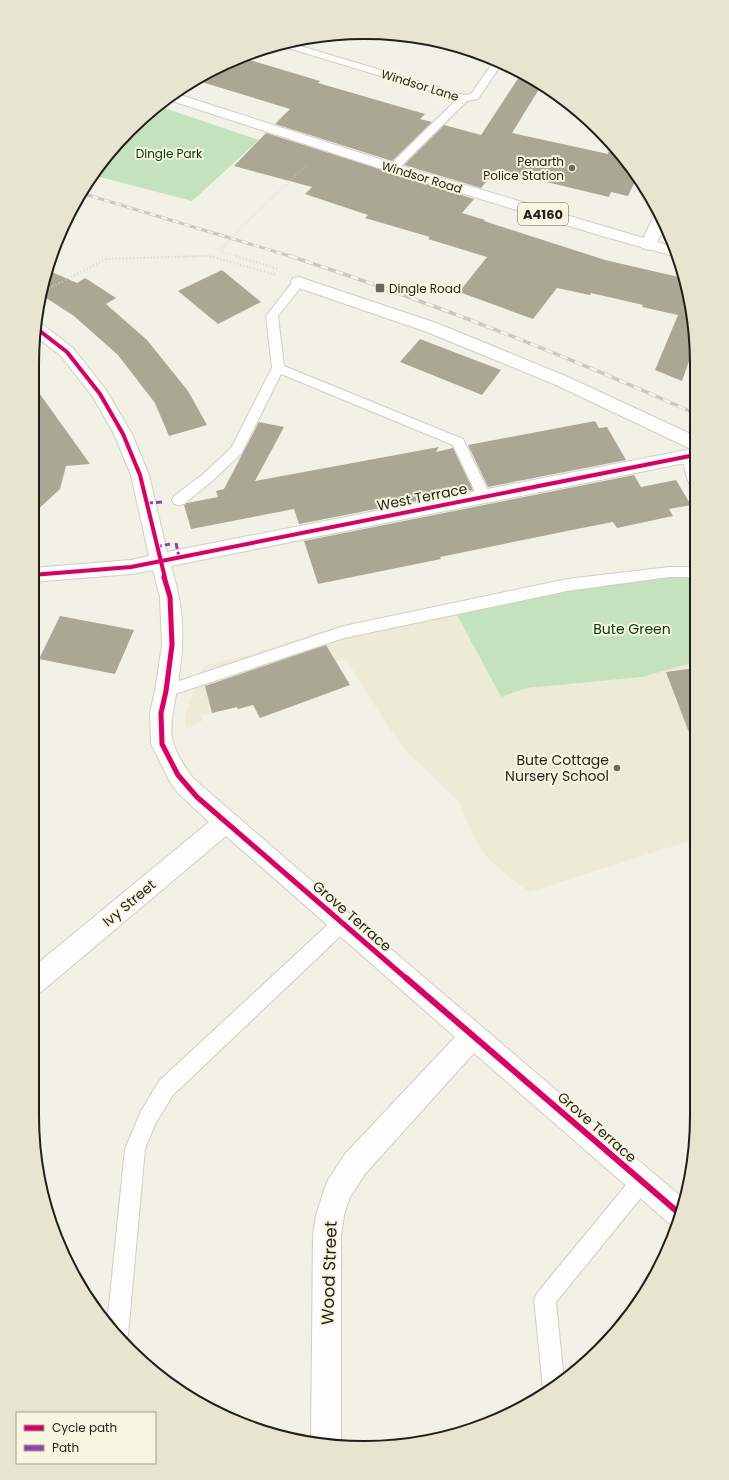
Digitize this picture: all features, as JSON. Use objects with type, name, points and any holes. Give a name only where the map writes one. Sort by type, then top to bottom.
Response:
[{"type":"street","name":"Windsor Road","points":[[177,98],[393,168],[669,250]]},
{"type":"street","points":[[648,245],[658,225]]},
{"type":"street","points":[[299,282],[433,328],[562,381],[690,451]]},
{"type":"street","name":"Grove Terrace","points":[[41,332],[67,352],[100,394],[123,434],[140,475],[170,597],[172,626],[166,691],[161,713],[160,729],[162,744],[170,762],[186,786],[342,923],[676,1210]]},
{"type":"street","name":"West Terrace","points":[[39,574],[131,567],[484,497],[690,452]]},
{"type":"street","name":"Ivy Street","points":[[39,978],[226,822]]},
{"type":"street","name":"Wood Street","points":[[326,1438],[327,1236],[330,1215],[338,1190],[355,1164],[473,1036]]},
{"type":"lane","name":"Windsor Lane","points":[[292,47],[464,98],[393,168]]},
{"type":"lane","points":[[464,98],[474,97],[495,67]]},
{"type":"lane","points":[[179,500],[208,478],[236,451],[278,368],[272,316],[299,282]]},
{"type":"lane","points":[[278,368],[458,442],[484,497]]},
{"type":"lane","points":[[166,691],[344,632],[567,586],[630,576],[669,572],[690,572]]},
{"type":"lane","points":[[118,1327],[134,1149],[141,1129],[153,1106],[166,1088],[342,923]]},
{"type":"lane","points":[[553,1381],[545,1299],[642,1181]]},
{"type":"path","points":[[138,130],[148,133],[173,133],[181,136],[181,140],[148,165],[148,170],[154,171],[167,166],[199,145],[213,143],[217,145],[215,150],[189,168],[187,172],[188,175],[197,177],[204,174],[247,141]]},
{"type":"path","points":[[299,282],[296,275],[222,252],[220,250],[239,229],[312,161]]},
{"type":"path","points":[[48,289],[106,259],[209,256],[299,282]]},
{"type":"shaded area","points":[[451,604],[501,697],[527,688],[642,677],[690,663],[690,841],[529,892],[487,857],[476,842],[459,802],[405,750],[382,717],[346,659],[337,662],[350,685],[260,718],[253,705],[238,709],[237,707],[201,716],[202,721],[186,729],[185,717],[190,700],[204,666],[247,655],[336,627]]},
{"type":"green space","name":"Dingle Park","points":[[164,108],[259,140],[192,201],[99,177],[106,166],[134,134]]},
{"type":"green space","name":"Bute Green","points":[[674,577],[690,578],[690,663],[642,677],[527,688],[501,697],[457,615],[566,590],[632,580]]},
{"type":"building","points":[[250,60],[320,81],[318,83],[425,114],[420,119],[432,122],[392,161],[275,124],[290,109],[203,82]]},
{"type":"building","points":[[518,78],[539,90],[512,133],[608,154],[608,152],[611,153],[623,166],[634,183],[628,196],[611,192],[609,197],[496,170],[481,188],[404,165],[444,125],[481,135]]},
{"type":"building","points":[[266,133],[474,199],[462,213],[485,220],[484,221],[605,260],[678,277],[687,322],[690,359],[682,381],[655,370],[678,315],[591,293],[590,295],[557,288],[533,319],[459,292],[487,257],[428,239],[430,237],[365,218],[368,215],[305,194],[312,187],[234,166]]},
{"type":"building","points":[[222,270],[261,302],[218,324],[178,291]]},
{"type":"building","points":[[52,272],[77,283],[85,278],[116,298],[106,304],[147,340],[188,391],[207,425],[169,436],[155,403],[118,355],[74,316],[46,298]]},
{"type":"building","points":[[420,339],[501,370],[482,395],[400,362]]},
{"type":"building","points":[[39,393],[90,464],[66,466],[60,489],[39,508]]},
{"type":"building","points":[[595,421],[599,428],[607,427],[626,460],[488,487],[468,445]]},
{"type":"building","points":[[259,422],[284,427],[255,481],[439,447],[436,452],[453,448],[473,490],[299,524],[294,509],[191,529],[184,505],[187,503],[218,497],[216,491],[224,489]]},
{"type":"building","points":[[634,475],[641,487],[676,480],[690,503],[690,505],[669,509],[673,516],[617,528],[613,522],[440,557],[441,559],[318,584],[304,541]]},
{"type":"building","points":[[60,616],[134,630],[115,674],[39,659]]},
{"type":"building","points":[[326,645],[350,685],[260,718],[253,705],[212,713],[205,686]]},
{"type":"building","points":[[690,669],[690,735],[666,672]]},
{"type":"railway","points":[[87,195],[293,257]]},
{"type":"railway","points":[[290,256],[393,291],[494,329],[545,349],[690,411]]},
{"type":"marked path","points":[[147,503],[164,502]]},
{"type":"marked path","points":[[176,543],[179,557]]},
{"type":"marked path","points":[[156,547],[170,544]]},
{"type":"cycle path","points":[[41,332],[67,352],[100,394],[123,434],[140,475],[157,550],[170,597],[172,645],[166,691],[161,713],[162,744],[178,775],[197,797],[676,1210]]},
{"type":"cycle path","points":[[39,574],[131,567],[690,456]]},
{"type":"place","name":"Penarth Police Station","points":[[572,168]]},
{"type":"place","name":"Dingle Road","points":[[380,288]]},
{"type":"place","name":"Bute Cottage Nursery School","points":[[617,768]]}]
